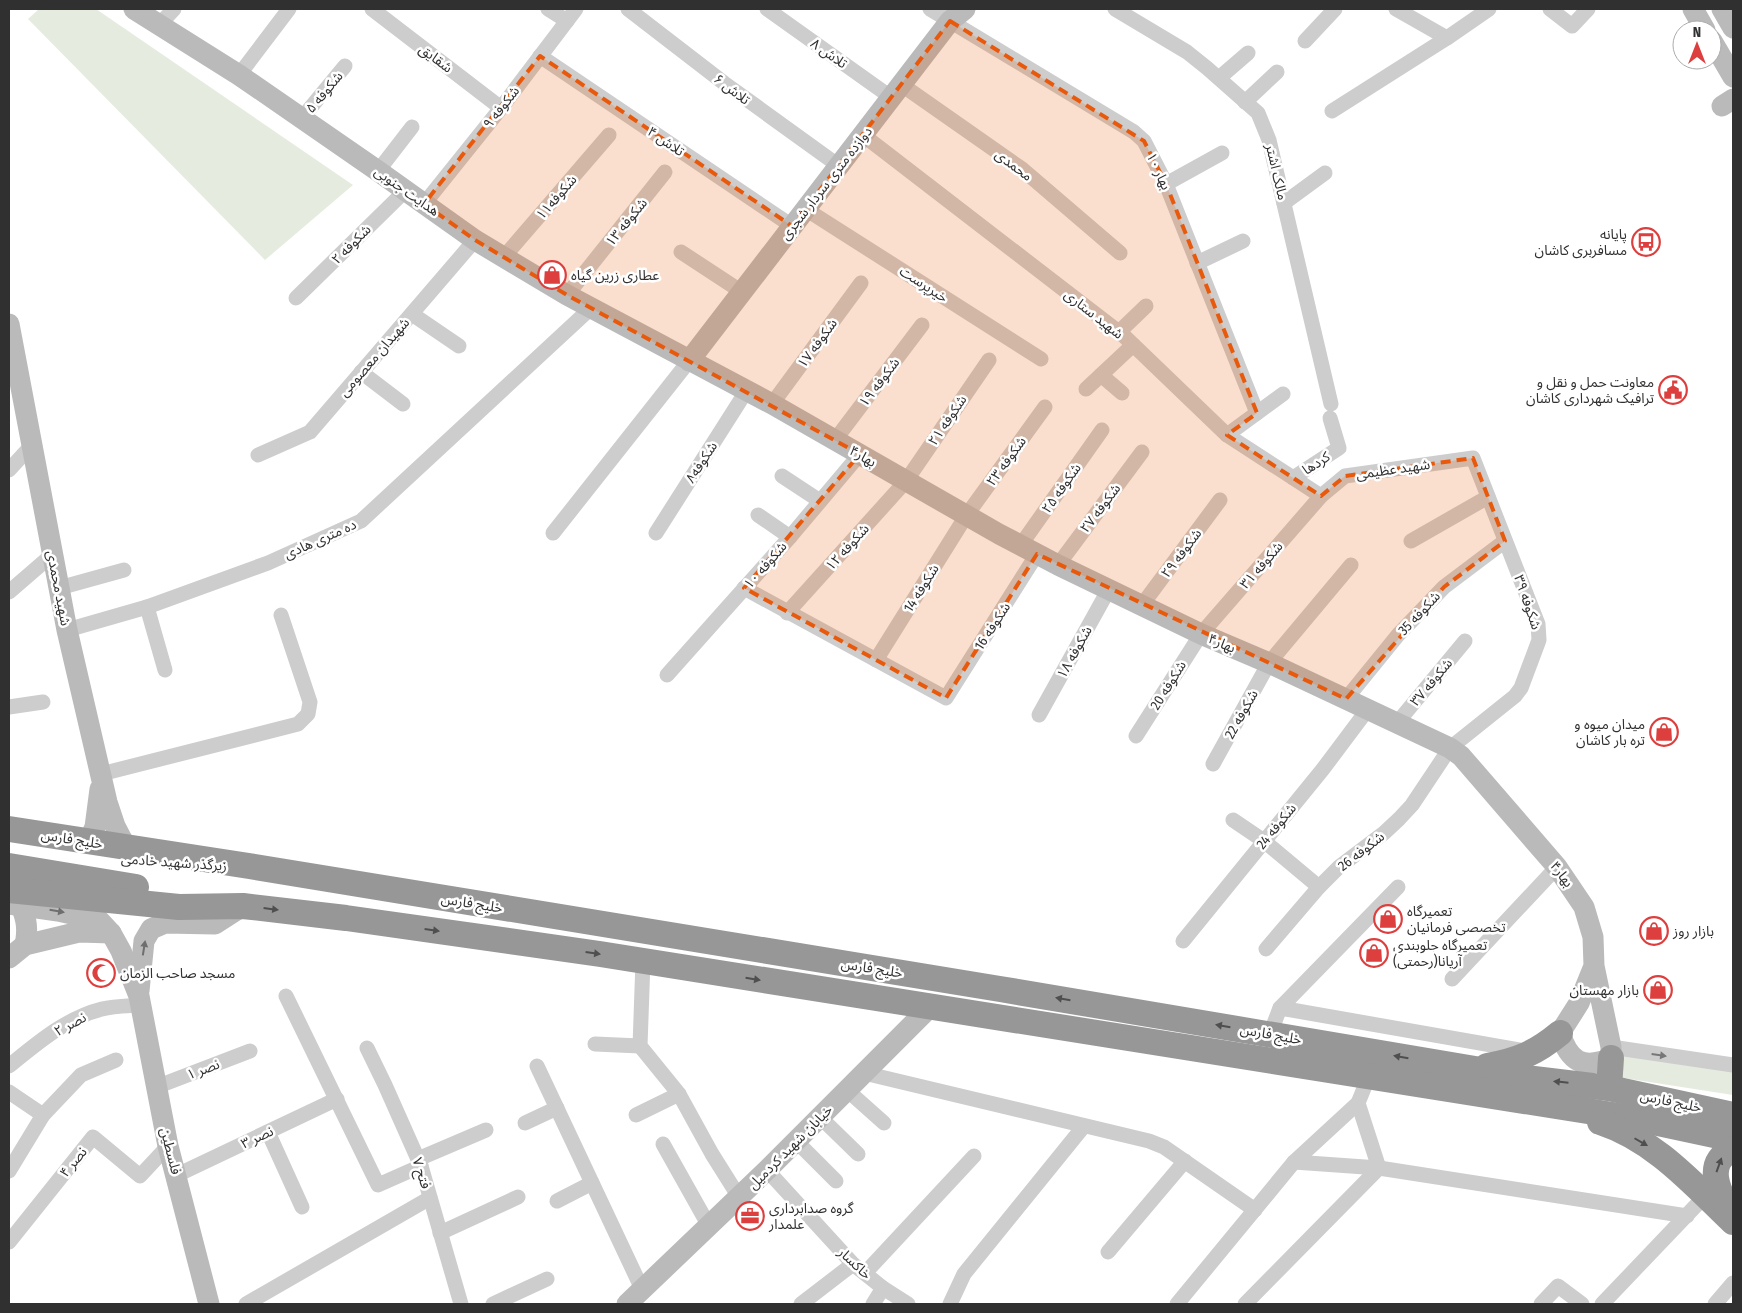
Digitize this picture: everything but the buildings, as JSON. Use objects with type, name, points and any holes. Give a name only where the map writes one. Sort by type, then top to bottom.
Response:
[{"type":"highway","name":"خلیج فارس","points":[[9,829],[249,866],[1270,1034],[1534,1080],[1609,1088],[1733,1115]]},
{"type":"highway","name":"زیرگذر شهید خادمی","points":[[9,847],[176,864],[249,866]]},
{"type":"highway","name":"زیرگذر شهید خادمی","points":[[9,866],[243,906]]},
{"type":"highway","name":"خلیج فارس","points":[[13,900],[179,907],[243,906],[443,931],[1644,1120],[1733,1140]]},
{"type":"highway","points":[[1455,1066],[1484,1066],[1521,1058],[1543,1047],[1560,1033]]},
{"type":"highway","points":[[1611,1053],[1609,1088],[1733,1101]]},
{"type":"highway","points":[[1530,1102],[1610,1125],[1650,1147],[1674,1165],[1733,1220]]},
{"type":"highway","points":[[1733,1149],[1718,1161],[1716,1178],[1720,1193],[1733,1220]]},
{"type":"street","name":"هدایت جنوبی","points":[[134,9],[239,75],[503,258],[689,361]]},
{"type":"street","points":[[159,25],[174,9]]},
{"type":"street","points":[[239,75],[290,9]]},
{"type":"street","name":"شقایق","points":[[372,9],[501,108]]},
{"type":"street","points":[[548,9],[567,21]]},
{"type":"street","name":"شکوفه ۹","points":[[424,204],[501,108],[576,9]]},
{"type":"street","name":"تلاش ۶","points":[[628,9],[724,83],[839,166]]},
{"type":"street","name":"تلاش ۸","points":[[767,9],[897,91]]},
{"type":"street","name":"بهار ۱۰","points":[[930,9],[958,15],[1134,132],[1144,141],[1166,184],[1257,413]]},
{"type":"street","name":"مالک اشتر","points":[[1115,9],[1187,52],[1246,102],[1258,114],[1265,127],[1284,203],[1330,411]]},
{"type":"street","points":[[1305,41],[1335,9]]},
{"type":"street","points":[[1332,111],[1447,38],[1488,9]]},
{"type":"street","points":[[1550,9],[1572,26],[1588,9]]},
{"type":"street","points":[[1693,9],[1699,20]]},
{"type":"street","points":[[1722,9],[1733,28]]},
{"type":"street","points":[[1407,11],[1447,38]]},
{"type":"street","name":"دوازده متری سردار شجری","points":[[689,361],[792,226],[958,15]]},
{"type":"street","points":[[1219,78],[1248,53]]},
{"type":"street","name":"تلاش ۴","points":[[540,56],[792,226]]},
{"type":"street","points":[[1722,59],[1733,77]]},
{"type":"street","name":"شکوفه ۵","points":[[302,118],[345,66]]},
{"type":"street","points":[[1246,102],[1277,72]]},
{"type":"street","name":"محمدی","points":[[897,91],[1022,169],[1120,253]]},
{"type":"street","points":[[378,171],[412,127]]},
{"type":"street","name":"شکوفه۱۱","points":[[503,258],[609,134]]},
{"type":"street","name":"شهید ستاری","points":[[863,135],[1119,332],[1227,434],[1321,496]]},
{"type":"street","points":[[1166,184],[1222,153]]},
{"type":"street","name":"شکوفه ۱۳","points":[[568,295],[665,172]]},
{"type":"street","points":[[1284,203],[1325,172]]},
{"type":"street","name":"شکوفه ۲","points":[[296,298],[406,190]]},
{"type":"street","name":"خیرپرست","points":[[806,210],[1041,359]]},
{"type":"street","name":"شهیدان معصومی","points":[[258,455],[310,432],[476,240]]},
{"type":"street","points":[[1197,263],[1243,240]]},
{"type":"street","points":[[681,252],[742,292]]},
{"type":"street","name":"شکوفه ۱۷","points":[[772,404],[862,283]]},
{"type":"street","points":[[1119,332],[1146,306]]},
{"type":"street","name":"ده متری هادی","points":[[67,630],[147,607],[268,563],[361,521],[591,308]]},
{"type":"street","points":[[412,314],[459,346]]},
{"type":"street","name":"شکوفه ۱۹","points":[[835,440],[922,325]]},
{"type":"street","name":"شهید محمدی","points":[[10,332],[67,630],[115,826],[126,847]]},
{"type":"street","points":[[1086,389],[1133,344]]},
{"type":"street","name":"شکوفه ۲۱","points":[[906,481],[989,360]]},
{"type":"street","points":[[553,533],[689,361]]},
{"type":"street","name":"بهار۴","points":[[689,361],[747,390],[966,516],[1058,565],[1201,634],[1368,709],[1450,748],[1461,756],[1558,867],[1588,916],[1593,938],[1594,966],[1611,1053]]},
{"type":"street","points":[[361,372],[403,404]]},
{"type":"street","points":[[1101,375],[1122,393]]},
{"type":"street","name":"شکوفه۸","points":[[656,533],[747,390]]},
{"type":"street","points":[[1227,434],[1282,394]]},
{"type":"street","name":"شکوفه ۲۳","points":[[966,516],[1045,407]]},
{"type":"street","name":"کردها","points":[[1293,478],[1339,448],[1330,411]]},
{"type":"street","name":"شکوفه ۲۵","points":[[1029,550],[1102,430]]},
{"type":"street","points":[[9,470],[32,446]]},
{"type":"street","name":"شکوفه ۲۷","points":[[1058,565],[1142,452]]},
{"type":"street","name":"شکوفه ۱۰","points":[[666,675],[790,537],[860,454]]},
{"type":"street","name":"شهید عظیمی","points":[[1321,496],[1344,476],[1473,458]]},
{"type":"street","name":"شکوفه ۳۹","points":[[1450,748],[1519,692],[1539,640],[1538,624],[1473,458]]},
{"type":"street","points":[[782,476],[820,502]]},
{"type":"street","name":"شکوفه ۱۲","points":[[787,612],[906,481]]},
{"type":"street","name":"شکوفه ۳۱","points":[[1201,634],[1321,496]]},
{"type":"street","points":[[1411,541],[1488,497]]},
{"type":"street","name":"شکوفه ۲۹","points":[[1142,605],[1220,500]]},
{"type":"street","points":[[758,516],[790,537]]},
{"type":"street","name":"شکوفه 14","points":[[876,660],[966,516]]},
{"type":"street","name":"شکوفه 35","points":[[1346,699],[1398,635],[1444,587],[1505,540]]},
{"type":"street","name":"شکوفه 16","points":[[876,660],[946,698],[1029,550]]},
{"type":"street","points":[[9,592],[53,554]]},
{"type":"street","name":"شکوفه 22","points":[[1213,764],[1269,663],[1351,565]]},
{"type":"street","points":[[60,588],[124,570]]},
{"type":"street","points":[[744,588],[876,660]]},
{"type":"street","name":"شکوفه ۱۸","points":[[1039,715],[1109,589]]},
{"type":"street","points":[[147,607],[165,670]]},
{"type":"street","points":[[89,841],[95,827],[101,774],[298,724],[308,714],[310,702],[281,615]]},
{"type":"street","name":"شکوفه 20","points":[[1136,736],[1201,634]]},
{"type":"street","name":"شکوفه ۳۷","points":[[1397,723],[1465,641]]},
{"type":"street","points":[[9,707],[43,702]]},
{"type":"street","name":"شکوفه 24","points":[[1183,941],[1323,769],[1368,709]]},
{"type":"street","name":"شکوفه 26","points":[[1266,949],[1339,868],[1384,834],[1400,819],[1450,748]]},
{"type":"street","points":[[1233,820],[1264,841],[1319,888]]},
{"type":"street","points":[[1452,979],[1558,867]]},
{"type":"street","points":[[1270,1034],[1280,1008],[1398,887]]},
{"type":"street","points":[[13,900],[27,920],[28,932],[25,945]]},
{"type":"street","name":"فلسطین","points":[[13,900],[99,920],[111,933],[121,951],[140,1000],[168,1146],[177,1174],[209,1304]]},
{"type":"street","name":"فلسطین","points":[[140,1000],[144,941],[152,929],[165,923],[215,924],[243,906]]},
{"type":"street","points":[[9,958],[25,945],[79,932],[111,933]]},
{"type":"street","points":[[643,961],[640,1046],[679,1094],[712,1154],[739,1197]]},
{"type":"street","points":[[1594,966],[1579,1003],[1560,1033],[1565,1050],[1574,1059],[1589,1064],[1601,1062],[1611,1053],[1733,1065]]},
{"type":"street","points":[[286,996],[378,1185],[486,1130]]},
{"type":"street","name":"نصر ۲","points":[[9,1066],[32,1047],[82,1016],[140,1000]]},
{"type":"street","name":"خیابان شهید کردمیل","points":[[627,1304],[767,1170],[930,1008]]},
{"type":"street","points":[[1280,1008],[1532,1052]]},
{"type":"street","points":[[595,1044],[640,1046]]},
{"type":"street","name":"فتح ۷","points":[[368,1048],[420,1163],[440,1233],[456,1301]]},
{"type":"street","name":"نصر ۱","points":[[156,1087],[250,1050]]},
{"type":"street","points":[[9,1171],[40,1120],[81,1075],[116,1060]]},
{"type":"street","points":[[537,1066],[642,1289]]},
{"type":"street","points":[[864,1073],[1149,1141],[1164,1147],[1255,1210]]},
{"type":"street","points":[[1177,1304],[1294,1162],[1358,1103],[1369,1076]]},
{"type":"street","points":[[848,1090],[884,1123]]},
{"type":"street","points":[[9,1092],[40,1120]]},
{"type":"street","points":[[636,1115],[679,1094]]},
{"type":"street","name":"نصر ۳","points":[[177,1174],[337,1099]]},
{"type":"street","points":[[1358,1103],[1379,1168]]},
{"type":"street","points":[[525,1123],[557,1108]]},
{"type":"street","points":[[820,1117],[858,1154]]},
{"type":"street","points":[[950,1304],[964,1274],[1084,1126]]},
{"type":"street","points":[[268,1132],[302,1207]]},
{"type":"street","name":"نصر ۴","points":[[9,1242],[93,1137],[140,1176],[168,1146]]},
{"type":"street","points":[[796,1141],[836,1181]]},
{"type":"street","points":[[663,1144],[709,1226]]},
{"type":"street","points":[[865,1274],[974,1156]]},
{"type":"street","points":[[1108,1252],[1185,1161]]},
{"type":"street","points":[[1294,1162],[1379,1168],[1686,1216]]},
{"type":"street","points":[[1246,1304],[1379,1168]]},
{"type":"street","name":"خاکسار","points":[[767,1170],[853,1264],[883,1288],[908,1304]]},
{"type":"street","points":[[556,1201],[592,1183]]},
{"type":"street","points":[[1602,1304],[1706,1195]]},
{"type":"street","points":[[440,1233],[518,1197]]},
{"type":"street","points":[[246,1304],[430,1198]]},
{"type":"street","points":[[802,1304],[853,1264]]},
{"type":"street","points":[[492,1304],[547,1279]]},
{"type":"street","points":[[1714,1304],[1733,1283]]},
{"type":"street","points":[[1541,1304],[1558,1286],[1582,1304]]},
{"type":"street","points":[[873,1304],[883,1288]]},
{"type":"highlighted area","points":[[950,21],[1144,141],[1166,184],[1257,413],[1227,435],[1321,496],[1345,476],[1473,458],[1505,541],[1444,587],[1346,699],[1037,554],[946,698],[744,588],[860,454],[567,295],[475,240],[424,204],[540,56],[792,226]]},
{"type":"shaded area","points":[[39,9],[96,9],[353,185],[265,260],[28,19]]},
{"type":"shaded area","points":[[1618,1052],[1733,1069],[1733,1095],[1617,1077]]},
{"type":"place","name":"پایانه مسافربری کاشان","points":[[1646,242]]},
{"type":"place","name":"عطاری زرین گیاه","points":[[552,275]]},
{"type":"place","name":"معاونت حمل و نقل و ترافیک شهرداری کاشان","points":[[1673,390]]},
{"type":"place","name":"میدان میوه و تره بار کاشان","points":[[1664,732]]},
{"type":"place","name":"تعمیرگاه تخصصی فرمانیان","points":[[1388,919]]},
{"type":"place","name":"بازار روز","points":[[1654,931]]},
{"type":"place","name":"تعمیرگاه جلوبندی آریانا(رحمتی)","points":[[1374,953]]},
{"type":"place","name":"مسجد صاحب الزمان","points":[[101,973]]},
{"type":"place","name":"بازار مهستان","points":[[1658,990]]},
{"type":"place","name":"گروه صدابرداری علمدار","points":[[750,1216]]}]
